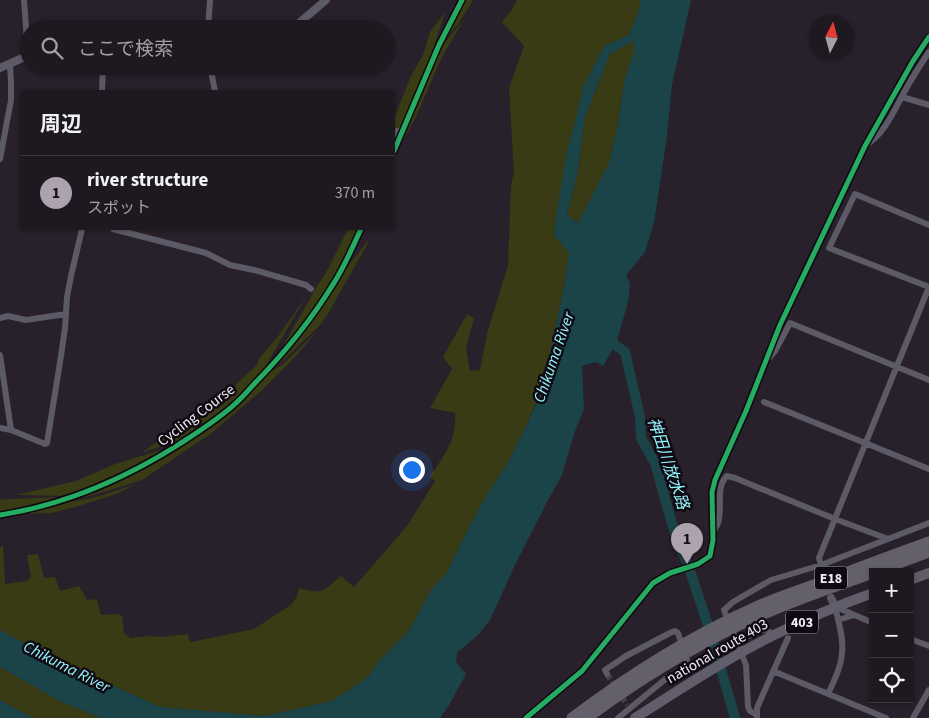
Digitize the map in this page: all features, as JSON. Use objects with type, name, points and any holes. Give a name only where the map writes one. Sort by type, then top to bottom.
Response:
[{"type":"highway","name":"E18","points":[[572,718],[622,681],[789,594],[929,542]]},
{"type":"highway","name":"E18","points":[[885,568],[929,552]]},
{"type":"highway","points":[[914,579],[929,573]]},
{"type":"highway","name":"E18","points":[[735,622],[869,574]]},
{"type":"highway","name":"national route 403","points":[[631,711],[699,677],[737,651],[773,635],[833,602],[869,594]]},
{"type":"highway","name":"E18","points":[[587,718],[678,652]]},
{"type":"street","points":[[24,0],[25,20]]},
{"type":"street","points":[[209,20],[210,0]]},
{"type":"street","points":[[303,20],[326,0]]},
{"type":"street","points":[[526,718],[582,671],[653,583],[670,573],[698,564],[710,556],[713,532],[712,492],[714,480],[746,411],[794,294],[865,146],[913,61],[929,37]]},
{"type":"street","points":[[865,146],[873,141],[887,123],[929,52]]},
{"type":"street","points":[[0,68],[20,59]]},
{"type":"street","points":[[0,159],[12,83],[10,64]]},
{"type":"street","points":[[102,90],[103,75]]},
{"type":"street","points":[[212,75],[215,90]]},
{"type":"street","points":[[902,97],[929,105]]},
{"type":"street","points":[[395,135],[397,131],[402,130]]},
{"type":"street","points":[[822,567],[819,558],[929,287],[829,248],[855,194],[929,225]]},
{"type":"street","points":[[0,428],[11,430],[45,444],[47,443],[71,276],[82,230]]},
{"type":"street","points":[[117,230],[206,253],[230,265],[306,285],[311,289]]},
{"type":"street","points":[[0,318],[8,316],[26,320],[66,314]]},
{"type":"street","points":[[766,362],[790,323],[929,380]]},
{"type":"street","points":[[0,355],[11,430]]},
{"type":"street","points":[[764,402],[929,469]]},
{"type":"street","points":[[713,532],[718,523],[721,486],[727,476],[888,539]]},
{"type":"street","points":[[757,717],[748,707],[746,665],[737,651],[724,610],[771,580],[822,567],[929,524]]},
{"type":"street","points":[[833,602],[854,615],[869,621]]},
{"type":"street","points":[[828,694],[843,651],[833,602]]},
{"type":"street","points":[[838,620],[854,615]]},
{"type":"street","points":[[607,674],[605,670],[626,656],[675,631],[684,647],[690,669],[668,677],[631,711],[618,718]]},
{"type":"street","points":[[757,717],[757,708],[788,638]]},
{"type":"street","points":[[914,640],[929,646]]},
{"type":"street","points":[[773,671],[886,718]]},
{"type":"street","points":[[913,718],[929,690]]},
{"type":"green space","points":[[464,0],[473,0],[459,23],[443,42]]},
{"type":"green space","points":[[517,0],[641,0],[629,35],[604,46],[583,87],[556,216],[554,236],[569,252],[565,282],[539,396],[506,466],[487,494],[447,573],[432,588],[409,631],[380,660],[367,678],[332,701],[264,716],[160,707],[94,677],[46,651],[16,639],[0,630],[0,548],[3,545],[5,584],[27,581],[31,577],[27,555],[38,554],[44,578],[55,577],[60,591],[79,586],[87,600],[97,599],[101,615],[118,614],[122,616],[124,633],[130,638],[188,634],[191,642],[254,629],[292,604],[299,588],[312,591],[322,590],[341,576],[354,587],[407,526],[435,481],[430,476],[452,440],[454,431],[455,413],[430,408],[452,369],[443,357],[467,314],[474,318],[466,348],[470,371],[480,370],[487,334],[508,265],[511,185],[514,172],[509,88],[524,46],[502,22]]},
{"type":"green space","points":[[445,12],[435,43],[435,49],[403,122],[395,132],[395,116],[410,78],[423,55],[430,32]]},
{"type":"green space","points":[[464,19],[441,59],[416,117],[396,152],[419,93],[439,50]]},
{"type":"green space","points":[[634,41],[635,51],[624,82],[618,125],[609,163],[579,223],[567,216],[578,171],[585,117],[610,54]]},
{"type":"green space","points":[[348,230],[359,230],[323,297],[300,330],[275,360],[316,288]]},
{"type":"green space","points":[[369,241],[320,325],[278,364],[321,309],[342,274]]},
{"type":"green space","points":[[307,295],[264,372],[247,390],[228,407],[177,444],[161,446],[142,453],[163,437],[178,430],[222,397],[257,365],[259,359],[279,335]]},
{"type":"green space","points":[[319,329],[296,356],[261,391],[213,432],[142,480],[83,498],[73,498],[135,473],[191,439],[234,407],[271,371],[282,365]]},
{"type":"green space","points":[[171,447],[142,465],[113,479],[68,496],[16,495],[76,481],[115,464]]},
{"type":"green space","points":[[138,483],[119,493],[52,513],[21,513],[65,501],[91,498]]},
{"type":"green space","points":[[62,498],[0,513],[0,500]]},
{"type":"green space","points":[[0,667],[62,702],[101,718],[33,718],[0,700]]},
{"type":"water","name":"Chikuma River","points":[[641,0],[691,0],[672,85],[667,136],[654,223],[645,252],[626,275],[630,284],[628,302],[616,344],[603,366],[596,362],[582,366],[584,409],[574,434],[562,475],[515,565],[490,620],[478,635],[457,653],[456,662],[466,674],[440,718],[101,718],[62,702],[0,667],[0,630],[16,639],[46,651],[94,677],[160,707],[264,716],[332,701],[367,678],[380,660],[409,631],[432,588],[447,573],[487,494],[506,466],[540,396],[565,282],[569,252],[554,236],[567,151],[583,87],[604,46],[629,35]],"holes":[[[634,41],[634,51],[624,82],[618,125],[609,163],[578,223],[567,215],[578,171],[585,117],[610,54]]]},
{"type":"water","points":[[0,700],[33,718],[0,718]]},
{"type":"waterway","name":"神田川放水路","points":[[605,337],[625,352],[640,417],[641,438],[655,463],[672,524],[709,628],[735,718]]},
{"type":"tunnel","points":[[607,674],[627,705]]},
{"type":"cycle path","points":[[395,149],[439,45],[462,0]]},
{"type":"cycle path","points":[[526,718],[582,671],[653,583],[670,573],[698,564],[710,556],[713,540],[712,492],[715,480],[746,411],[780,325],[865,146],[913,61],[929,37]]},
{"type":"cycle path","name":"Cycling Course","points":[[0,515],[47,505],[93,489],[136,469],[178,445],[223,414],[242,398],[267,370],[324,299],[348,258],[361,230]]},
{"type":"place","name":"river structure","points":[[687,564]]}]
